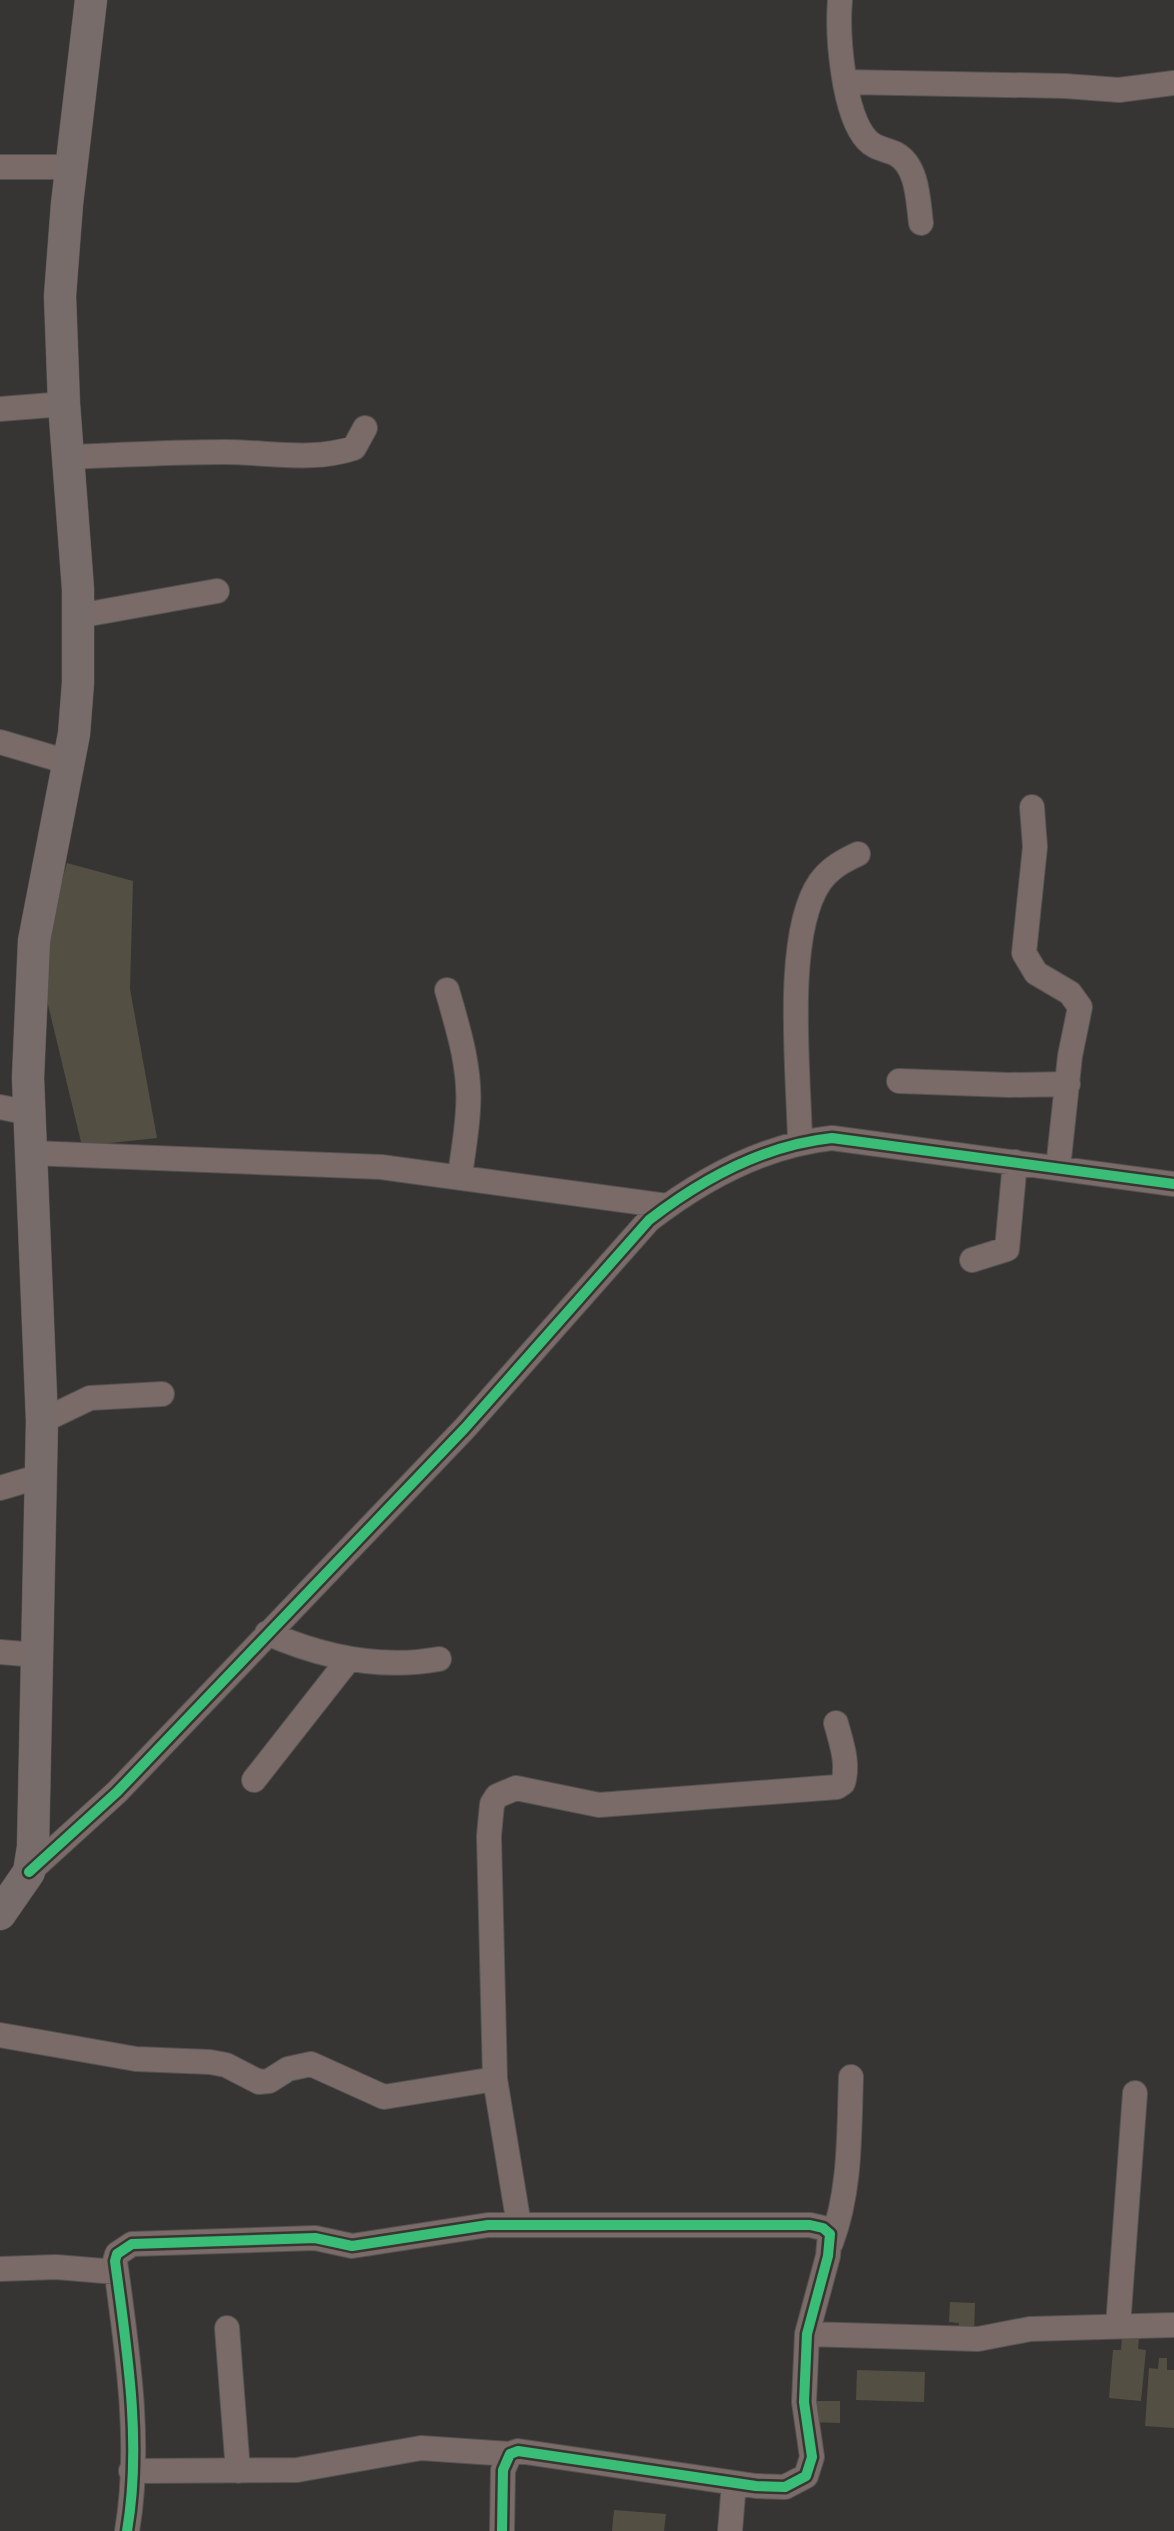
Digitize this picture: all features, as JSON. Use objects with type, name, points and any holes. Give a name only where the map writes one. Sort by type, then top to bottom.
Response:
[{"type":"main road","points":[[0,1914],[29,1872],[33,1847],[42,1421],[31,1153],[15,1110],[34,941],[74,734],[78,683],[78,617],[64,404],[61,296],[72,167],[92,0]]},
{"type":"street","points":[[840,0],[838,34],[845,82],[865,139],[875,147],[899,155],[914,176],[921,222]]},
{"type":"street","points":[[845,82],[1119,90],[1174,83]]},
{"type":"street","points":[[0,167],[72,167]]},
{"type":"street","points":[[0,409],[64,404]]},
{"type":"street","points":[[69,457],[225,452],[331,454],[354,448],[365,428]]},
{"type":"street","points":[[78,617],[217,591]]},
{"type":"street","points":[[0,741],[68,762]]},
{"type":"street","points":[[1032,807],[1035,847],[1023,944],[1027,961],[1036,973],[1070,993],[1080,1007],[1058,1168]]},
{"type":"street","points":[[800,1142],[797,1004],[801,936],[819,884],[836,864],[858,853]]},
{"type":"street","points":[[447,990],[461,1035],[468,1090],[469,1108],[460,1175]]},
{"type":"street","points":[[899,1081],[1009,1086],[1068,1084]]},
{"type":"street","points":[[29,1872],[117,1792],[465,1428],[649,1220],[667,1206],[756,1156],[800,1142],[832,1138],[1174,1184]]},
{"type":"street","points":[[31,1153],[381,1167],[460,1175],[667,1206]]},
{"type":"street","points":[[972,1260],[1007,1249],[1015,1162]]},
{"type":"street","points":[[42,1421],[90,1398],[162,1394]]},
{"type":"street","points":[[0,1488],[41,1476]]},
{"type":"street","points":[[267,1633],[303,1648],[349,1659],[386,1664],[439,1659]]},
{"type":"street","points":[[0,1653],[37,1656]]},
{"type":"street","points":[[254,1780],[349,1659]]},
{"type":"street","points":[[519,2225],[495,2079],[489,1836],[492,1804],[497,1796],[516,1788],[599,1805],[837,1787],[843,1783],[845,1775],[844,1751],[836,1723]]},
{"type":"street","points":[[0,2035],[136,2059],[218,2063],[259,2082],[269,2081],[288,2069],[311,2064],[384,2097],[495,2079]]},
{"type":"street","points":[[131,2471],[297,2470],[421,2448],[510,2454],[528,2450],[734,2483],[785,2487],[806,2476],[812,2457],[804,2402],[807,2334],[831,2243],[839,2223],[847,2175],[851,2077]]},
{"type":"street","points":[[1118,2326],[1135,2093]]},
{"type":"street","points":[[127,2531],[131,2471],[130,2376],[116,2272],[117,2254],[124,2247],[144,2241],[315,2238],[361,2246],[434,2231],[519,2225],[810,2225],[823,2228],[830,2234],[831,2243]]},
{"type":"street","points":[[0,2269],[56,2267],[116,2272]]},
{"type":"street","points":[[807,2334],[978,2339],[1030,2329],[1174,2325]]},
{"type":"street","points":[[227,2328],[238,2471]]},
{"type":"street","points":[[502,2531],[503,2470],[510,2454]]},
{"type":"street","points":[[730,2531],[734,2483]]},
{"type":"building","points":[[67,863],[133,881],[130,989],[157,1138],[82,1146],[38,963]]},
{"type":"building","points":[[950,2302],[975,2303],[974,2334],[958,2333],[959,2323],[949,2322]]},
{"type":"building","points":[[1122,2336],[1139,2337],[1138,2349],[1146,2350],[1141,2401],[1109,2398],[1113,2350],[1121,2350]]},
{"type":"building","points":[[1159,2358],[1167,2358],[1167,2370],[1174,2370],[1174,2428],[1145,2426],[1149,2368],[1158,2369]]},
{"type":"building","points":[[857,2370],[925,2372],[924,2402],[856,2400]]},
{"type":"building","points":[[813,2401],[840,2401],[840,2423],[812,2422]]},
{"type":"building","points":[[614,2510],[666,2514],[664,2531],[612,2531]]},
{"type":"cycle path","points":[[29,1872],[117,1792],[465,1428],[649,1220],[691,1191],[759,1156],[807,1142],[832,1138],[1174,1184]]},
{"type":"cycle path","points":[[127,2531],[133,2430],[128,2362],[115,2261],[117,2254],[132,2244],[315,2238],[352,2246],[488,2225],[810,2225],[823,2228],[830,2234],[828,2256],[807,2334],[804,2402],[812,2457],[806,2476],[785,2487],[756,2486],[518,2451],[510,2454],[503,2470],[502,2531]]}]
